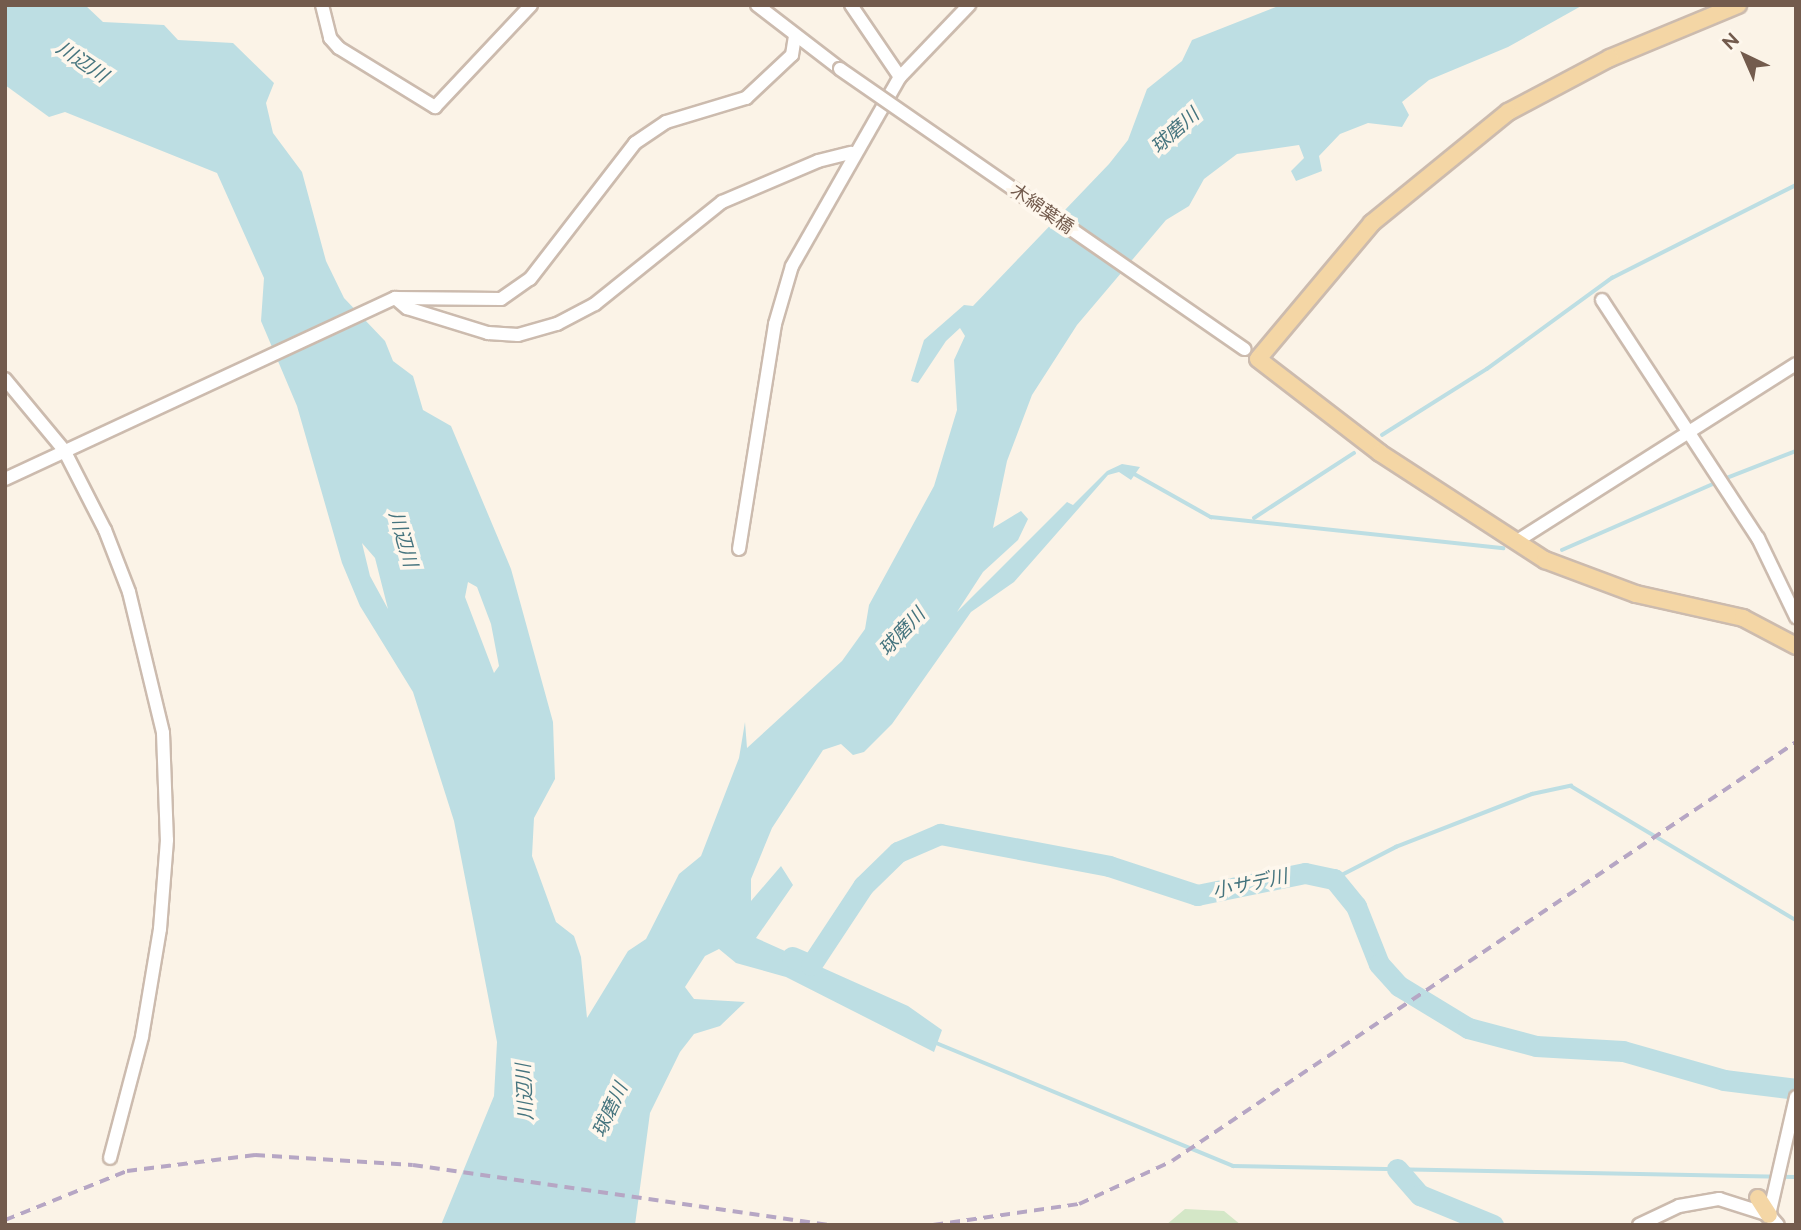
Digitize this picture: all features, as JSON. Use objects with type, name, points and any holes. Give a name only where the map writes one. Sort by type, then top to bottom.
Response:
[{"type":"main road","points":[[1738,5],[1610,58],[1508,112],[1371,223],[1252,354],[1380,453],[1517,541],[1609,586],[1743,618],[1796,646]]},
{"type":"main road","points":[[1758,1198],[1774,1220]]},
{"type":"street","points":[[322,5],[330,38],[339,48],[435,107],[531,5]]},
{"type":"street","name":"木綿葉橋","points":[[757,5],[795,37],[840,69],[1252,354]]},
{"type":"street","points":[[851,5],[900,77]]},
{"type":"street","points":[[739,549],[775,324],[792,266],[851,153],[900,77],[969,5]]},
{"type":"street","points":[[5,479],[389,300],[501,299],[530,279],[635,143],[666,122],[746,98],[792,55],[795,37]]},
{"type":"street","points":[[389,300],[488,333],[518,335],[556,324],[596,304],[722,202],[818,161],[851,153]]},
{"type":"street","points":[[1602,300],[1687,435],[1758,538],[1796,617]]},
{"type":"street","points":[[1517,541],[1796,364]]},
{"type":"street","points":[[5,379],[64,450],[129,592],[163,733],[167,796],[160,929],[142,1037],[110,1158]]},
{"type":"street","points":[[1639,1225],[1679,1206],[1719,1199],[1774,1220],[1796,1097]]},
{"type":"green space","points":[[1185,1209],[1224,1211],[1241,1225],[1166,1225]]},
{"type":"water","points":[[5,5],[85,5],[103,22],[164,25],[178,40],[233,43],[274,83],[266,103],[273,133],[302,172],[326,261],[344,298],[385,341],[393,361],[413,376],[423,410],[451,426],[511,569],[553,722],[555,779],[534,818],[532,856],[556,922],[574,936],[581,957],[587,1018],[628,951],[646,939],[679,874],[701,856],[739,758],[745,722],[747,748],[842,661],[865,629],[869,605],[934,486],[957,410],[954,360],[965,336],[960,328],[946,341],[918,383],[911,381],[924,340],[964,305],[973,306],[1109,164],[1128,140],[1147,89],[1182,61],[1192,40],[1281,5],[1583,5],[1508,47],[1429,80],[1402,102],[1409,115],[1402,127],[1368,123],[1340,134],[1319,156],[1322,171],[1296,181],[1291,171],[1304,158],[1299,145],[1237,154],[1204,179],[1189,206],[1166,220],[1077,325],[1032,395],[1007,461],[993,528],[1021,511],[1028,519],[1018,540],[983,572],[957,612],[1067,502],[1073,505],[1107,471],[1122,464],[1140,467],[1131,480],[1119,472],[1108,475],[1014,582],[971,612],[892,724],[864,752],[853,755],[841,744],[823,750],[772,828],[751,879],[751,901],[781,866],[793,885],[756,938],[908,1006],[942,1030],[934,1052],[786,977],[736,963],[719,949],[705,956],[685,987],[694,999],[745,1002],[720,1026],[694,1034],[680,1052],[650,1113],[635,1225],[441,1225],[494,1096],[497,1042],[454,821],[413,692],[360,606],[342,563],[297,406],[261,321],[264,278],[217,173],[65,112],[49,117],[5,85]],"holes":[[[362,543],[375,558],[388,609],[370,576]],[[468,582],[477,587],[491,624],[499,666],[494,673],[465,597]]]},
{"type":"waterway","points":[[1382,435],[1487,369],[1612,278],[1796,185]]},
{"type":"waterway","points":[[1727,478],[1796,451]]},
{"type":"waterway","points":[[1254,518],[1354,453]]},
{"type":"waterway","points":[[1131,472],[1211,517],[1503,548]]},
{"type":"waterway","points":[[1562,550],[1711,485]]},
{"type":"waterway","points":[[1334,879],[1396,847],[1532,794],[1571,786],[1796,920]]},
{"type":"waterway","name":"小サデ川","points":[[792,957],[811,965],[863,886],[898,852],[940,834],[1109,866],[1197,895],[1305,873],[1334,879],[1356,906],[1379,964],[1399,986],[1468,1028],[1536,1046],[1623,1051],[1724,1080],[1796,1089]]},
{"type":"waterway","points":[[934,1042],[1233,1166],[1796,1177]]},
{"type":"waterway","points":[[1397,1169],[1420,1195],[1493,1225]]},
{"type":"railway","points":[[933,1225],[1079,1204],[1172,1161],[1796,742]]},
{"type":"railway","points":[[5,1220],[127,1171],[255,1155],[413,1165],[829,1225]]},
{"type":"water label","name":"川辺川","points":[[82,62]]},
{"type":"water label","name":"球磨川","points":[[1175,131]]},
{"type":"water label","name":"川辺川","points":[[403,539]]},
{"type":"water label","name":"球磨川","points":[[902,632]]},
{"type":"water label","name":"川辺川","points":[[525,1092]]},
{"type":"water label","name":"球磨川","points":[[610,1110]]}]
